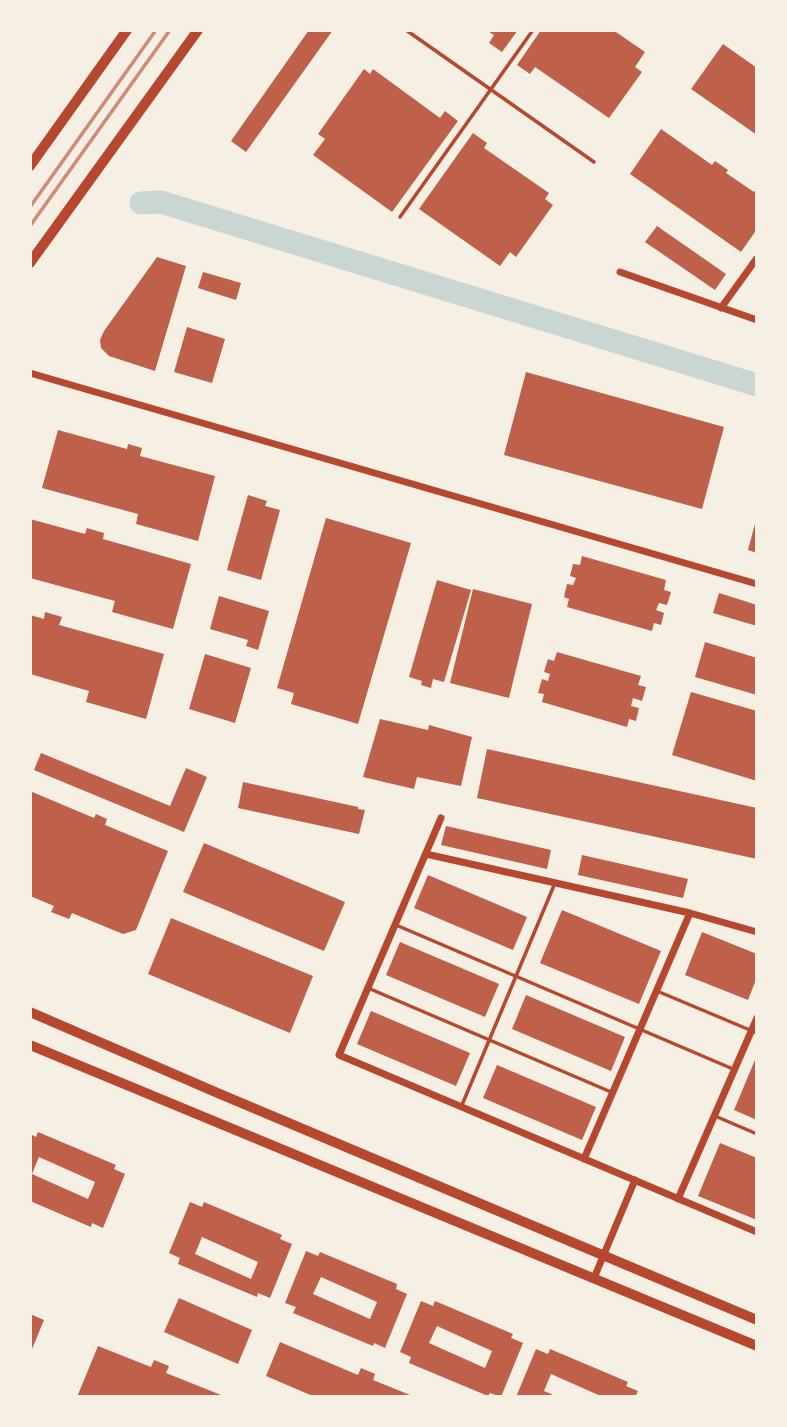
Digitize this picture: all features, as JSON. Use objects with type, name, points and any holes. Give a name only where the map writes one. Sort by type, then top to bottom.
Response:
[{"type":"main road","points":[[30,166],[128,30]]},
{"type":"main road","points":[[30,263],[198,30]]},
{"type":"main road","points":[[30,1012],[757,1320]]},
{"type":"main road","points":[[30,1045],[757,1346]]},
{"type":"street","points":[[721,308],[757,258]]},
{"type":"street","points":[[620,272],[757,320]]},
{"type":"street","points":[[30,370],[757,584]]},
{"type":"street","points":[[441,818],[339,1055],[757,1232]]},
{"type":"street","points":[[426,854],[690,913],[757,932]]},
{"type":"street","points":[[584,1159],[690,913]]},
{"type":"street","points":[[678,1199],[754,1032],[757,1018]]},
{"type":"street","points":[[594,1278],[635,1180]]},
{"type":"lane","points":[[406,30],[594,162]]},
{"type":"lane","points":[[400,217],[533,30]]},
{"type":"lane","points":[[461,1107],[556,883]]},
{"type":"lane","points":[[396,925],[735,1070]]},
{"type":"lane","points":[[368,988],[613,1093]]},
{"type":"lane","points":[[657,990],[754,1032]]},
{"type":"lane","points":[[715,1116],[757,1134]]},
{"type":"building","points":[[309,30],[333,30],[246,152],[231,141]]},
{"type":"building","points":[[486,30],[518,30],[502,52],[489,43],[494,35]]},
{"type":"building","points":[[541,30],[613,30],[645,52],[635,67],[642,72],[609,118],[535,67],[530,74],[517,65]]},
{"type":"building","points":[[723,44],[757,68],[757,135],[691,89]]},
{"type":"building","points":[[364,69],[370,74],[373,69],[440,118],[445,111],[458,121],[392,212],[313,155],[325,139],[318,134]]},
{"type":"building","points":[[661,129],[712,165],[715,161],[728,170],[726,173],[754,192],[757,188],[757,229],[741,252],[630,174]]},
{"type":"building","points":[[473,133],[487,143],[484,148],[549,193],[545,199],[553,205],[516,257],[510,252],[500,266],[419,209]]},
{"type":"building","points":[[657,226],[726,274],[715,290],[645,242]]},
{"type":"building","points":[[157,257],[186,266],[155,371],[109,356],[101,348],[100,340]]},
{"type":"building","points":[[203,272],[241,283],[236,300],[198,288]]},
{"type":"building","points":[[187,327],[225,339],[212,383],[174,372]]},
{"type":"building","points":[[526,372],[724,427],[702,509],[504,455]]},
{"type":"building","points":[[58,430],[127,449],[128,444],[142,448],[140,456],[215,476],[198,541],[136,524],[138,514],[42,488]]},
{"type":"building","points":[[248,495],[267,501],[265,506],[280,510],[261,580],[227,570]]},
{"type":"building","points":[[326,518],[411,543],[358,724],[291,704],[294,693],[277,688]]},
{"type":"building","points":[[30,519],[85,534],[87,528],[104,533],[103,539],[191,564],[173,629],[112,612],[115,601],[30,578]]},
{"type":"building","points":[[757,520],[757,553],[748,550]]},
{"type":"building","points":[[582,556],[666,580],[664,590],[671,592],[667,605],[659,603],[656,610],[664,613],[661,625],[654,623],[652,631],[567,607],[569,599],[564,597],[567,584],[573,585],[576,578],[570,576],[573,564],[580,565]]},
{"type":"building","points":[[437,580],[471,590],[444,682],[433,679],[431,688],[421,685],[422,681],[409,677]]},
{"type":"building","points":[[473,589],[532,604],[509,698],[450,683]]},
{"type":"building","points":[[719,593],[757,605],[757,626],[713,613]]},
{"type":"building","points":[[219,596],[269,611],[258,650],[246,646],[248,640],[210,629]]},
{"type":"building","points":[[45,612],[62,617],[59,625],[164,654],[146,719],[86,702],[89,691],[30,674],[30,615],[44,619]]},
{"type":"building","points":[[705,642],[757,658],[757,695],[695,677]]},
{"type":"building","points":[[557,652],[641,676],[638,685],[646,687],[642,701],[633,698],[631,706],[639,708],[636,721],[629,719],[627,727],[542,702],[544,694],[538,693],[542,679],[548,681],[550,674],[544,672],[548,659],[554,661]]},
{"type":"building","points":[[205,654],[251,668],[235,723],[189,709]]},
{"type":"building","points":[[691,692],[757,711],[757,781],[672,755]]},
{"type":"building","points":[[380,719],[428,730],[429,725],[472,737],[461,786],[417,777],[414,789],[363,777]]},
{"type":"building","points":[[487,749],[757,808],[757,859],[477,798]]},
{"type":"building","points":[[41,753],[170,806],[186,768],[207,777],[184,832],[34,770]]},
{"type":"building","points":[[243,782],[365,810],[359,834],[238,808]]},
{"type":"building","points":[[30,791],[94,818],[96,814],[107,819],[105,825],[168,851],[136,930],[123,934],[72,913],[69,919],[51,912],[54,906],[30,896]]},
{"type":"building","points":[[446,826],[551,850],[547,869],[441,845]]},
{"type":"building","points":[[204,843],[345,902],[324,951],[183,892]]},
{"type":"building","points":[[582,855],[688,879],[683,898],[578,875]]},
{"type":"building","points":[[428,875],[527,917],[513,950],[414,908]]},
{"type":"building","points":[[562,910],[661,951],[639,1004],[540,963]]},
{"type":"building","points":[[171,918],[313,976],[290,1033],[148,974]]},
{"type":"building","points":[[702,932],[757,954],[757,977],[748,1000],[685,975]]},
{"type":"building","points":[[400,942],[499,984],[485,1017],[386,975]]},
{"type":"building","points":[[526,995],[625,1037],[611,1071],[512,1029]]},
{"type":"building","points":[[371,1011],[470,1053],[456,1086],[357,1044]]},
{"type":"building","points":[[757,1055],[757,1120],[734,1110]]},
{"type":"building","points":[[497,1065],[596,1107],[582,1140],[483,1098]]},
{"type":"building","points":[[38,1132],[116,1165],[114,1169],[125,1174],[103,1228],[92,1223],[91,1227],[30,1201],[30,1134],[36,1137]],"holes":[[[39,1157],[95,1182],[88,1199],[32,1174]]]},
{"type":"building","points":[[720,1143],[757,1158],[757,1220],[698,1196]]},
{"type":"building","points":[[190,1202],[202,1207],[204,1202],[282,1235],[280,1239],[292,1244],[270,1298],[258,1293],[257,1297],[178,1264],[180,1258],[169,1253]],"holes":[[[202,1237],[258,1262],[251,1279],[195,1254]]]},
{"type":"building","points":[[306,1251],[318,1256],[320,1252],[397,1284],[396,1289],[407,1294],[385,1348],[374,1343],[373,1346],[293,1313],[296,1307],[285,1303]],"holes":[[[321,1277],[377,1302],[370,1319],[313,1294]]]},
{"type":"building","points":[[179,1298],[252,1330],[238,1364],[164,1332]]},
{"type":"building","points":[[421,1301],[433,1306],[435,1301],[513,1334],[511,1338],[523,1343],[501,1397],[490,1393],[488,1396],[409,1363],[411,1357],[400,1352]],"holes":[[[437,1326],[492,1351],[485,1368],[429,1343]]]},
{"type":"building","points":[[30,1314],[44,1320],[30,1354]]},
{"type":"building","points":[[280,1342],[358,1375],[361,1368],[375,1374],[373,1380],[415,1397],[315,1397],[266,1376]]},
{"type":"building","points":[[98,1346],[151,1367],[154,1360],[169,1366],[166,1373],[226,1397],[77,1397]]},
{"type":"building","points":[[536,1349],[548,1354],[550,1349],[628,1382],[626,1386],[638,1391],[635,1397],[603,1397],[551,1374],[544,1391],[558,1397],[516,1397]]},
{"type":"waterway","points":[[141,203],[161,202],[757,385]]},
{"type":"railway","points":[[30,207],[156,30]]},
{"type":"railway","points":[[30,226],[170,30]]}]
